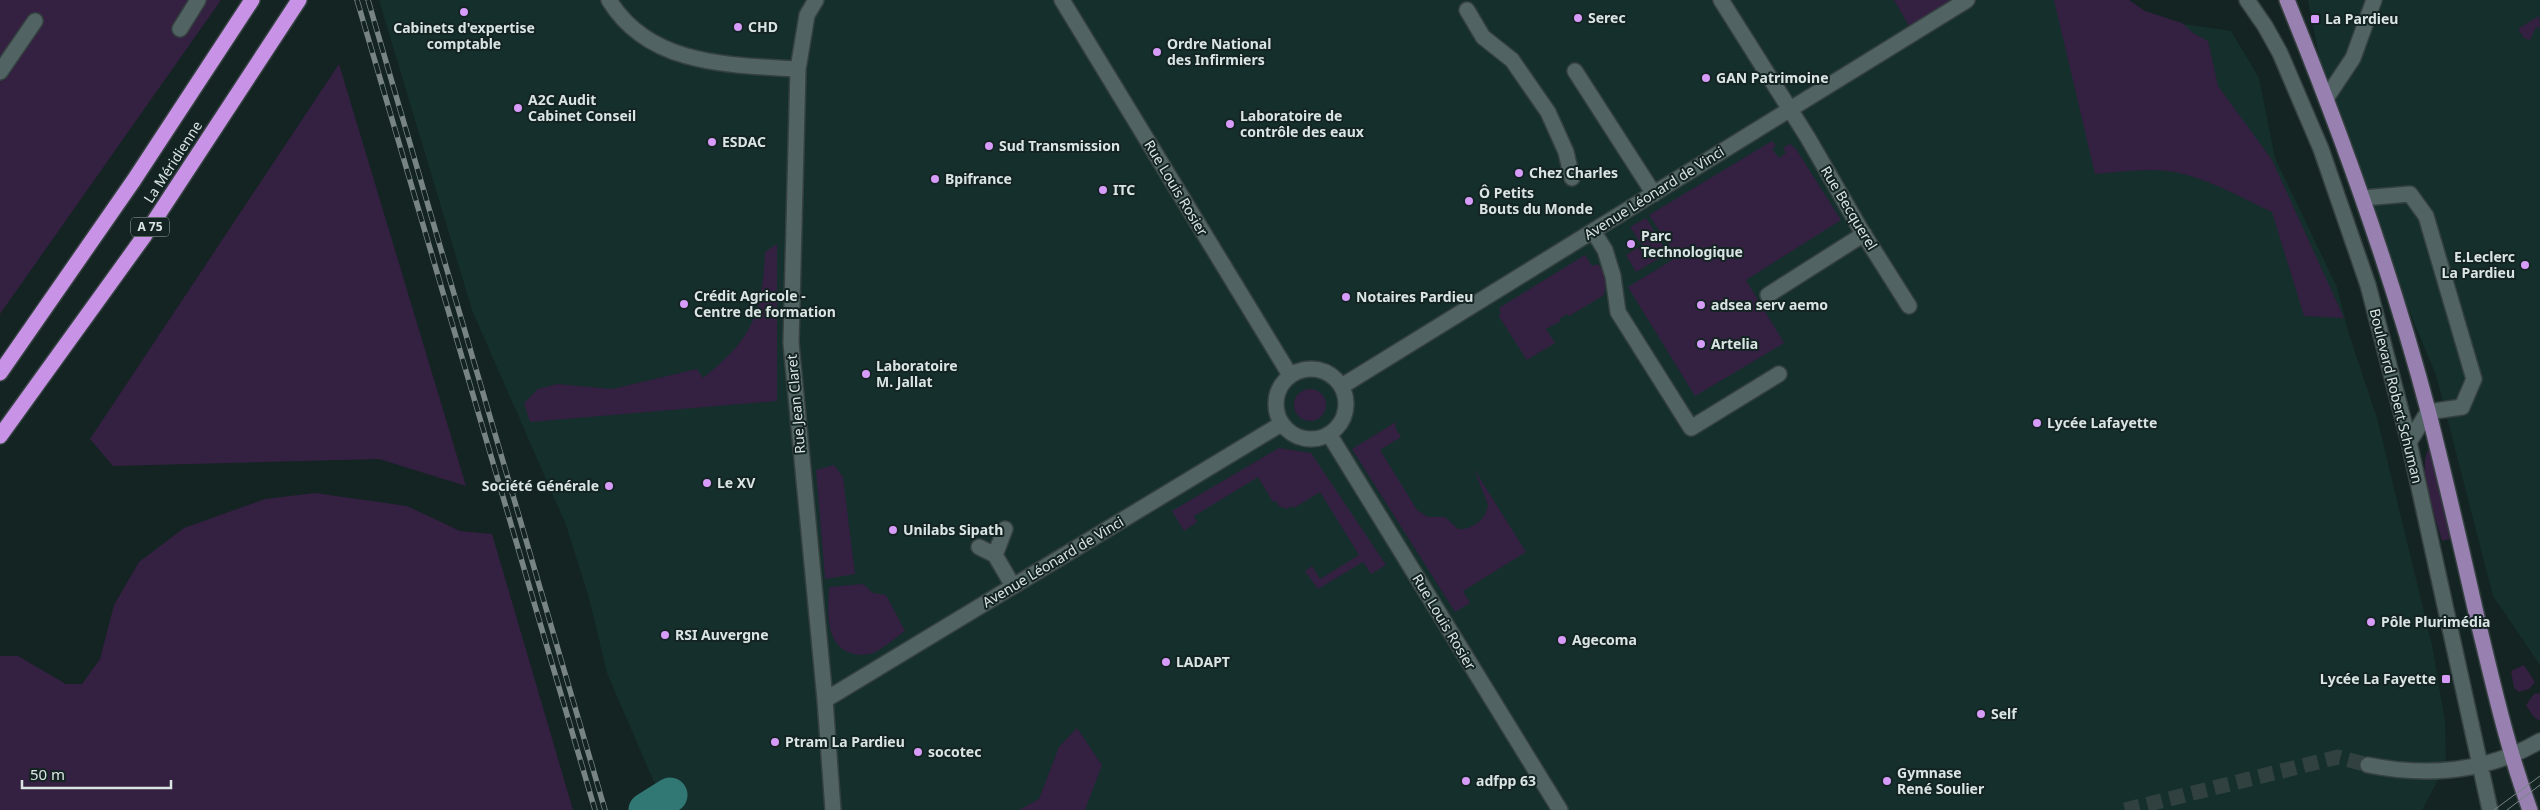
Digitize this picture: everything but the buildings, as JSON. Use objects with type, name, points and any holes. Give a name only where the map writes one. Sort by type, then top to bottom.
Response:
[{"type":"highway","name":"La Méridienne","points":[[0,373],[134,180],[252,0]]},
{"type":"highway","name":"La Méridienne","points":[[0,436],[145,235],[295,6]]},
{"type":"main road","name":"Boulevard Robert Schuman","points":[[2287,0],[2326,97],[2363,198],[2428,412],[2511,756],[2530,810]]},
{"type":"street","points":[[180,29],[198,0]]},
{"type":"street","points":[[609,0],[615,10],[635,30],[663,48],[686,57],[717,64],[798,69]]},
{"type":"street","name":"Rue Jean Claret","points":[[816,0],[807,15],[798,69],[791,343],[808,465],[833,810]]},
{"type":"street","name":"Rue Louis Rosier","points":[[1062,0],[1290,375]]},
{"type":"street","name":"Rue Becquerel","points":[[1721,0],[1909,306]]},
{"type":"street","name":"Avenue Léonard de Vinci","points":[[1342,386],[1967,0]]},
{"type":"street","name":"Boulevard Robert Schuman","points":[[2247,0],[2265,26],[2280,53],[2321,149],[2368,285],[2409,442],[2490,810]]},
{"type":"street","points":[[2326,97],[2353,58],[2374,0]]},
{"type":"street","points":[[1468,10],[1483,37],[1512,60],[1548,112],[1566,152],[1572,178]]},
{"type":"street","points":[[0,72],[35,21]]},
{"type":"street","points":[[1575,71],[1654,194]]},
{"type":"street","points":[[2363,198],[2410,194],[2426,216],[2474,379],[2462,406],[2428,412],[2409,442]]},
{"type":"street","points":[[1593,230],[1606,250],[1613,276],[1618,312],[1691,428],[1779,374]]},
{"type":"street","points":[[1768,295],[1864,234]]},
{"type":"street","points":[[1301,370],[1318,370],[1334,377],[1342,386],[1346,399],[1345,413],[1340,425],[1330,434],[1317,439],[1303,438],[1291,433],[1281,424],[1276,411],[1276,398],[1281,385],[1290,375],[1301,370]]},
{"type":"street","name":"Avenue Léonard de Vinci","points":[[825,700],[1281,424]]},
{"type":"street","name":"Rue Louis Rosier","points":[[1330,434],[1560,810]]},
{"type":"street","points":[[995,556],[1006,529]]},
{"type":"street","points":[[979,547],[995,556],[1013,586]]},
{"type":"street","points":[[2368,765],[2395,770],[2445,771],[2481,766],[2511,756],[2540,741]]},
{"type":"shaded area","points":[[0,0],[221,0],[0,314]]},
{"type":"shaded area","points":[[379,0],[2112,0],[2135,17],[2231,31],[2259,78],[2275,158],[2337,287],[2348,331],[2377,418],[2432,645],[2445,721],[2446,765],[2422,810],[666,810],[607,673],[589,598],[566,525],[472,310]]},
{"type":"shaded area","points":[[1894,0],[1967,0],[1913,33]]},
{"type":"shaded area","points":[[2054,0],[2129,0],[2145,11],[2182,23],[2193,33],[2208,41],[2218,86],[2272,160],[2344,318],[2304,316],[2272,212],[2195,177],[2168,171],[2150,170],[2095,174]]},
{"type":"shaded area","points":[[2308,0],[2540,0],[2540,665],[2493,596],[2436,375],[2368,212],[2327,97]]},
{"type":"shaded area","points":[[2539,16],[2540,28],[2536,27],[2530,40],[2524,38],[2518,29]]},
{"type":"shaded area","points":[[339,64],[466,486],[379,459],[113,466],[90,439]]},
{"type":"shaded area","points":[[1772,141],[1776,146],[1772,149],[1779,158],[1786,153],[1783,148],[1790,144],[1796,149],[1841,220],[1746,280],[1784,343],[1695,396],[1628,287],[1677,257],[1649,215]]},
{"type":"shaded area","points":[[1646,218],[1668,253],[1636,272],[1626,255],[1642,245],[1630,227]]},
{"type":"shaded area","points":[[777,244],[777,401],[530,422],[524,403],[538,389],[557,384],[612,389],[697,369],[703,378],[733,350],[752,324],[761,293],[765,252]]},
{"type":"shaded area","points":[[1585,255],[1592,266],[1598,264],[1602,270],[1605,268],[1607,275],[1604,295],[1569,316],[1567,314],[1559,319],[1561,321],[1546,329],[1555,343],[1527,360],[1498,315],[1501,314],[1499,308]]},
{"type":"shaded area","points":[[1310,389],[1316,390],[1321,394],[1325,399],[1325,411],[1321,416],[1316,420],[1310,421],[1304,420],[1299,416],[1295,411],[1294,405],[1295,399],[1299,394],[1304,390]]},
{"type":"shaded area","points":[[1396,422],[1395,427],[1401,437],[1380,450],[1417,510],[1428,517],[1445,517],[1458,529],[1474,526],[1485,515],[1488,505],[1474,469],[1526,552],[1463,591],[1470,603],[1455,612],[1352,449]]},
{"type":"shaded area","points":[[1279,448],[1311,453],[1386,565],[1371,574],[1363,562],[1318,589],[1305,571],[1312,566],[1320,579],[1359,555],[1320,492],[1294,508],[1292,506],[1287,509],[1279,506],[1276,501],[1273,502],[1258,477],[1194,516],[1197,522],[1184,531],[1172,511]]},
{"type":"shaded area","points":[[2429,448],[2453,538],[2442,541],[2426,481],[2426,457]]},
{"type":"shaded area","points":[[834,465],[843,477],[855,574],[825,579],[816,470]]},
{"type":"shaded area","points":[[315,493],[407,506],[460,531],[492,534],[573,810],[0,810],[0,656],[18,656],[66,684],[82,684],[100,659],[114,605],[139,562],[184,528],[265,499]]},
{"type":"shaded area","points":[[863,584],[873,593],[886,595],[905,631],[877,651],[859,655],[844,650],[837,644],[833,636],[828,607],[829,587]]},
{"type":"shaded area","points":[[2524,665],[2535,682],[2529,689],[2519,692],[2514,688],[2511,671]]},
{"type":"shaded area","points":[[2540,693],[2540,720],[2538,720],[2526,705],[2534,694]]},
{"type":"shaded area","points":[[1077,728],[1102,765],[1085,810],[1019,810],[1039,799],[1059,747]]},
{"type":"waterway","points":[[646,810],[670,795]]},
{"type":"tunnel","points":[[2125,810],[2338,757],[2368,765]]},
{"type":"tram line","points":[[2494,810],[2540,776]]},
{"type":"tram line","points":[[2507,810],[2540,785]]},
{"type":"railway","points":[[357,0],[595,810]]},
{"type":"railway","points":[[368,0],[605,810]]},
{"type":"place","name":"Cabinets d'expertise comptable","points":[[464,12]]},
{"type":"place","name":"Serec","points":[[1578,18]]},
{"type":"place","name":"La Pardieu","points":[[2315,19]]},
{"type":"place","name":"CHD","points":[[738,27]]},
{"type":"place","name":"Ordre National des Infirmiers","points":[[1157,52]]},
{"type":"place","name":"GAN Patrimoine","points":[[1706,78]]},
{"type":"place","name":"A2C Audit Cabinet Conseil","points":[[518,108]]},
{"type":"place","name":"Laboratoire de contrôle des eaux","points":[[1230,124]]},
{"type":"place","name":"ESDAC","points":[[712,142]]},
{"type":"place","name":"Sud Transmission","points":[[989,146]]},
{"type":"place","name":"Chez Charles","points":[[1519,173]]},
{"type":"place","name":"Bpifrance","points":[[935,179]]},
{"type":"place","name":"ITC","points":[[1103,190]]},
{"type":"place","name":"Ô Petits Bouts du Monde","points":[[1469,201]]},
{"type":"place","name":"Parc Technologique","points":[[1631,244]]},
{"type":"place","name":"E.Leclerc La Pardieu","points":[[2525,265]]},
{"type":"place","name":"Notaires Pardieu","points":[[1346,297]]},
{"type":"place","name":"Crédit Agricole - Centre de formation","points":[[684,304]]},
{"type":"place","name":"adsea serv aemo","points":[[1701,305]]},
{"type":"place","name":"Artelia","points":[[1701,344]]},
{"type":"place","name":"Laboratoire M. Jallat","points":[[866,374]]},
{"type":"place","name":"Lycée Lafayette","points":[[2037,423]]},
{"type":"place","name":"Le XV","points":[[707,483]]},
{"type":"place","name":"Société Générale","points":[[609,486]]},
{"type":"place","name":"Unilabs Sipath","points":[[893,530]]},
{"type":"place","name":"Pôle Plurimédia","points":[[2371,622]]},
{"type":"place","name":"RSI Auvergne","points":[[665,635]]},
{"type":"place","name":"Agecoma","points":[[1562,640]]},
{"type":"place","name":"LADAPT","points":[[1166,662]]},
{"type":"place","name":"Lycée La Fayette","points":[[2446,679]]},
{"type":"place","name":"Self","points":[[1981,714]]},
{"type":"place","name":"Ptram La Pardieu","points":[[775,742]]},
{"type":"place","name":"socotec","points":[[918,752]]},
{"type":"place","name":"adfpp 63","points":[[1466,781]]},
{"type":"place","name":"Gymnase René Soulier","points":[[1887,781]]}]
